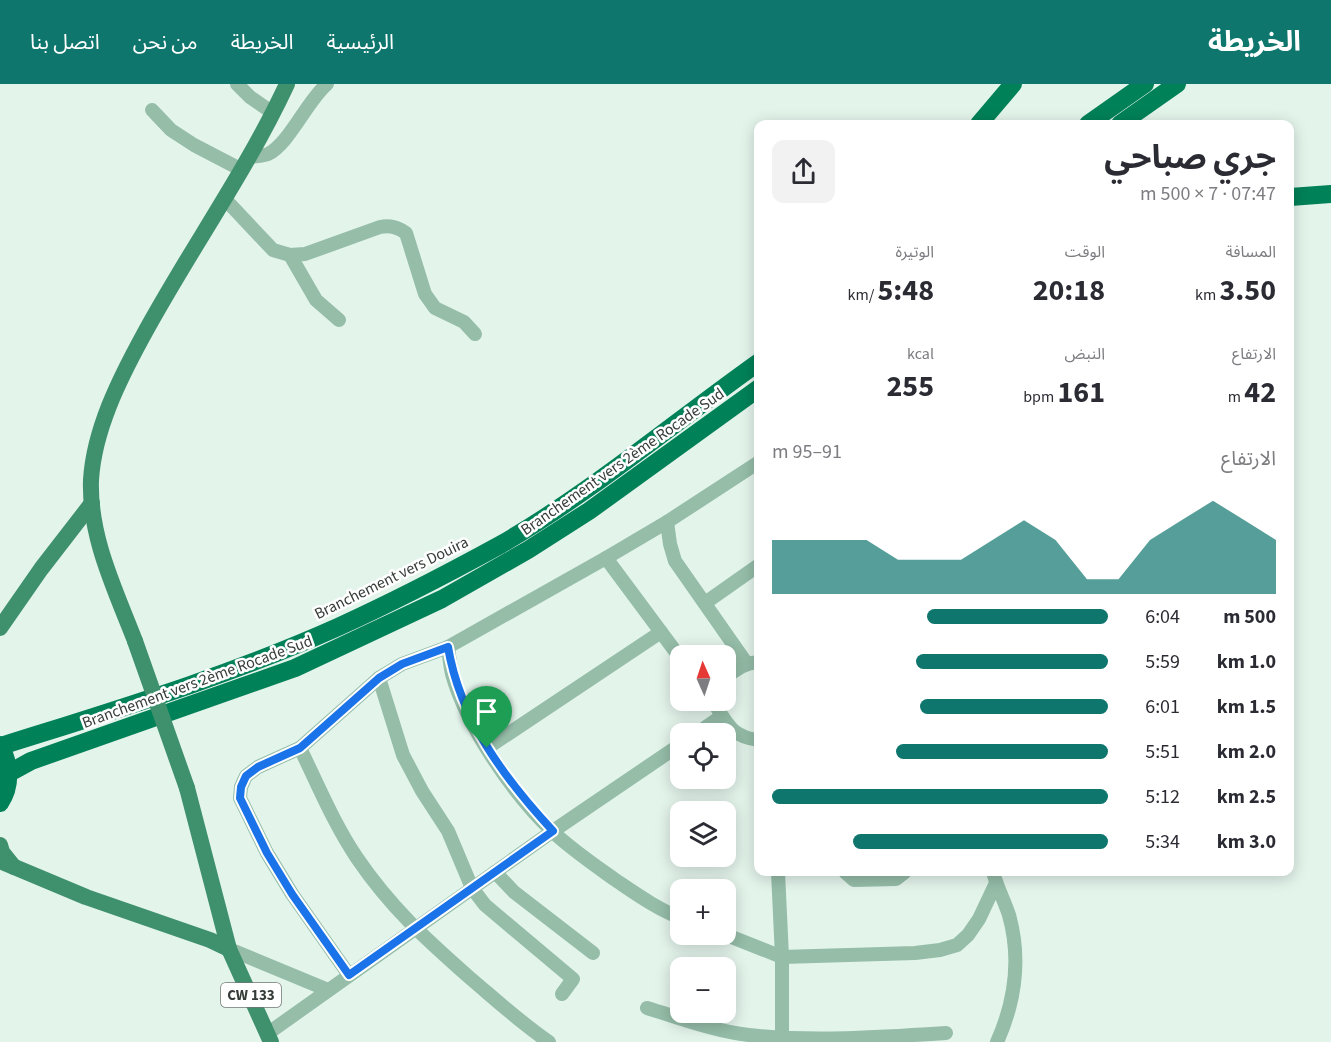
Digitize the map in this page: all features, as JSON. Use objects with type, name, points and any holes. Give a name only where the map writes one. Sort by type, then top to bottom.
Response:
[{"type":"highway","points":[[982,120],[1013,84]]},
{"type":"highway","points":[[1094,120],[1145,84]]},
{"type":"highway","points":[[1126,120],[1177,84]]},
{"type":"highway","points":[[1294,197],[1331,194]]},
{"type":"highway","name":"Branchement vers Douira","points":[[1,746],[226,672],[338,627],[412,592],[548,515],[616,468],[754,365]]},
{"type":"highway","name":"Branchement vers 2ème Rocade Sud","points":[[9,773],[32,761],[295,668],[442,600],[589,511],[754,392]]},
{"type":"highway","points":[[0,803],[8,787],[9,773],[1,746]]},
{"type":"main road","name":"CW 133","points":[[269,1038],[229,949],[187,788],[135,641],[100,554],[91,482],[93,461],[103,426],[121,377],[159,307],[245,164],[287,84]]},
{"type":"main road","points":[[0,628],[40,569],[92,503]]},
{"type":"main road","points":[[0,845],[11,865],[26,873]]},
{"type":"main road","points":[[0,861],[86,897],[229,949]]},
{"type":"street","points":[[237,84],[250,97],[273,113]]},
{"type":"street","points":[[152,110],[171,130],[186,140],[245,164],[280,146],[316,93],[327,84]]},
{"type":"street","points":[[224,198],[273,250],[290,255],[305,254],[380,227],[398,228],[405,233],[425,294],[435,308],[464,322],[475,334]]},
{"type":"street","points":[[290,255],[316,300],[339,320]]},
{"type":"street","points":[[349,975],[292,894],[267,853],[240,798],[241,787],[246,776],[258,767],[300,748],[379,678],[402,664],[448,647],[606,558],[668,522],[754,465]]},
{"type":"street","points":[[668,522],[670,544],[675,561],[753,663],[736,669]]},
{"type":"street","points":[[606,558],[671,645]]},
{"type":"street","points":[[705,603],[754,569]]},
{"type":"street","points":[[487,748],[661,632]]},
{"type":"street","points":[[448,647],[452,674],[465,706],[487,748],[519,795],[553,831],[595,865],[636,894],[670,912]]},
{"type":"street","points":[[379,678],[403,754],[422,791],[448,831],[472,888],[485,905],[573,979],[562,994]]},
{"type":"street","points":[[707,723],[720,711]]},
{"type":"street","points":[[721,711],[727,724],[736,733],[747,739],[754,740]]},
{"type":"street","points":[[300,748],[332,815],[357,858],[392,905],[414,928],[510,1012],[549,1042]]},
{"type":"street","points":[[269,1038],[328,990],[414,928],[670,751]]},
{"type":"street","points":[[495,872],[514,892],[593,953]]},
{"type":"street","points":[[778,876],[782,957],[782,1040]]},
{"type":"street","points":[[850,876],[854,880],[896,879],[900,876]]},
{"type":"street","points":[[736,939],[782,957],[915,953],[940,950],[957,945],[968,935],[979,919],[995,877]]},
{"type":"street","points":[[995,877],[1008,914],[1015,945],[1014,985],[1006,1021],[997,1042]]},
{"type":"street","points":[[229,949],[328,990]]},
{"type":"street","points":[[647,1008],[747,1035],[782,1040],[876,1038],[946,1033]]},
{"type":"route","points":[[448,647],[452,674],[465,706],[487,748],[519,795],[553,831],[349,975],[292,894],[267,853],[240,798],[241,787],[246,776],[258,767],[300,748],[379,678],[402,664],[448,647]]}]
